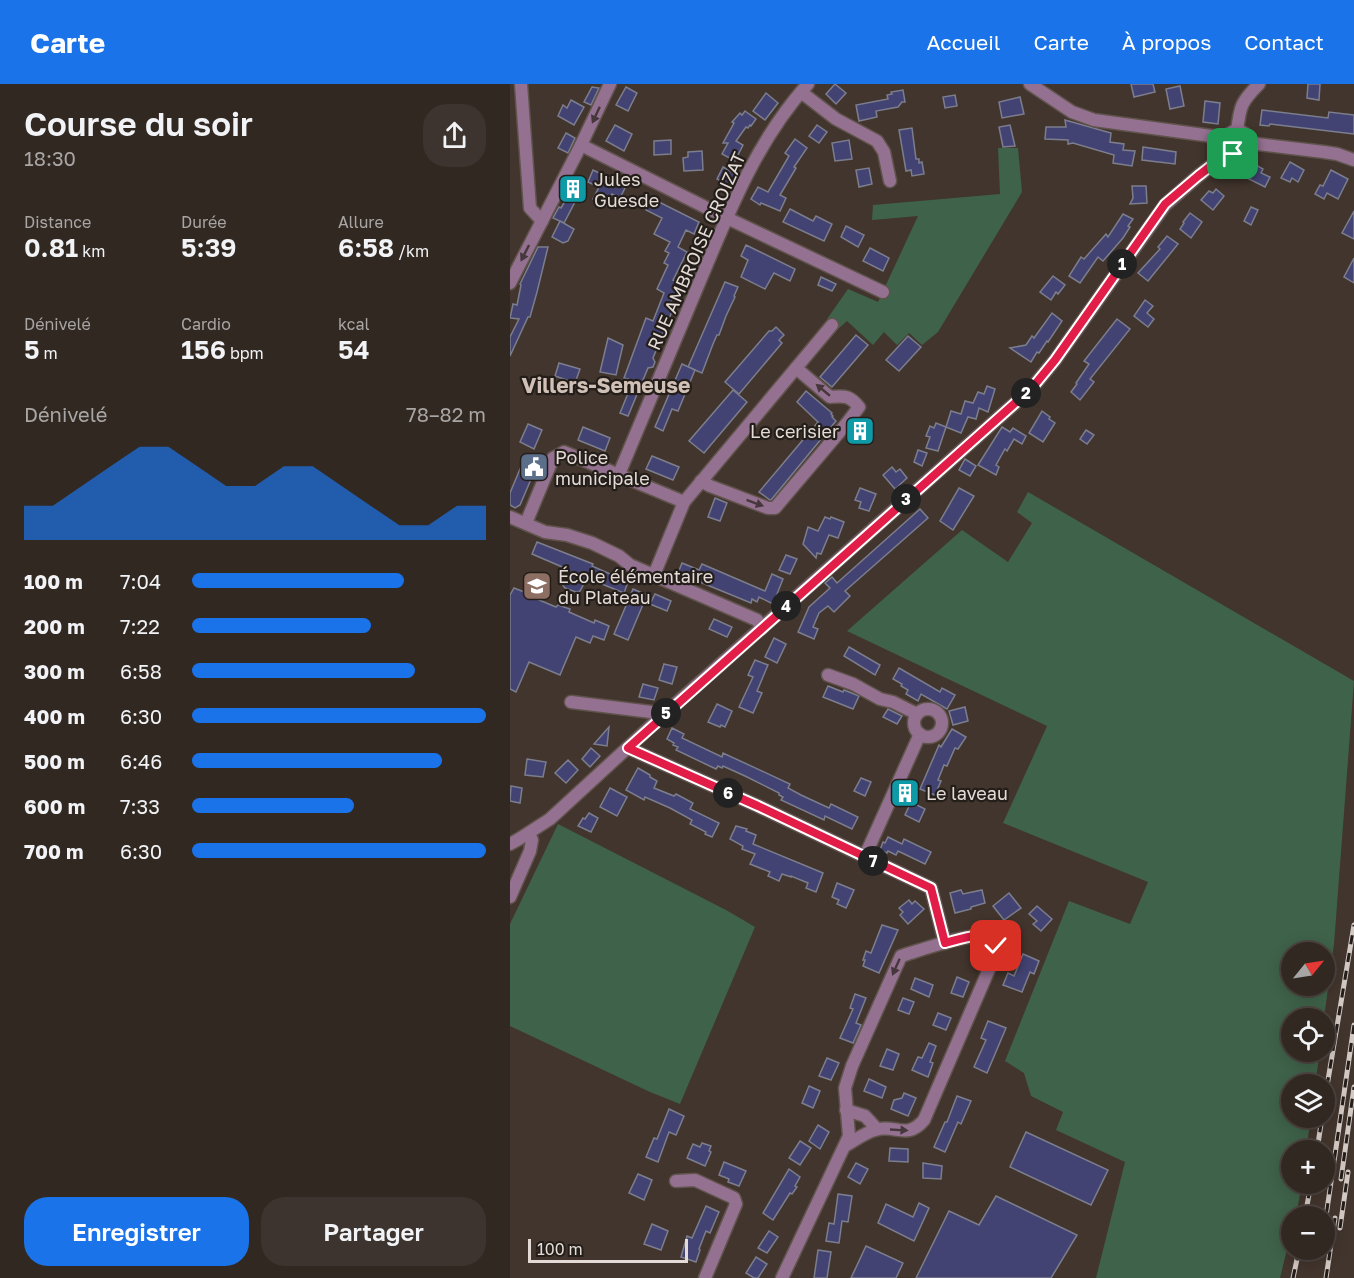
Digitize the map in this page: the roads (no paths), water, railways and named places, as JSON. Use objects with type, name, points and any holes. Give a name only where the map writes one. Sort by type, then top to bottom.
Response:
[{"type":"street","points":[[521,84],[530,208],[542,221]]},
{"type":"street","points":[[510,284],[610,84]]},
{"type":"street","points":[[1030,84],[1072,112],[1094,120],[1232,134],[1244,133],[1249,143],[1247,150],[1236,155],[1229,152],[1226,145],[1232,134],[1242,103],[1259,84]]},
{"type":"street","points":[[805,88],[836,119],[876,141],[884,152],[890,181]]},
{"type":"street","name":"RUE AMBROISE CROIZAT","points":[[619,474],[727,218],[763,144],[805,88]]},
{"type":"street","points":[[1249,143],[1338,154],[1354,160]]},
{"type":"street","points":[[581,145],[883,292]]},
{"type":"street","points":[[510,844],[550,819],[661,717],[1032,388],[1055,360],[1165,204],[1229,152]]},
{"type":"street","points":[[654,575],[684,502],[832,325]]},
{"type":"street","points":[[701,481],[768,508],[775,508],[847,423],[859,407],[853,400],[844,396],[831,397],[796,368]]},
{"type":"street","points":[[526,523],[553,458],[564,452],[684,502]]},
{"type":"street","points":[[510,517],[545,532],[567,535],[592,543],[619,556],[630,565],[757,620],[762,628]]},
{"type":"street","points":[[828,675],[917,714]]},
{"type":"street","points":[[571,702],[651,712],[661,717]]},
{"type":"street","points":[[925,710],[934,711],[940,717],[939,730],[933,736],[920,734],[914,727],[917,714],[925,710]]},
{"type":"street","points":[[865,856],[920,734]]},
{"type":"street","points":[[628,748],[758,806],[931,888],[945,943]]},
{"type":"street","points":[[510,897],[530,851],[532,840],[529,833]]},
{"type":"street","points":[[782,1278],[849,1136],[845,1088],[848,1077],[901,956],[981,935],[993,940],[996,953],[924,1120],[912,1130],[877,1129],[845,1146]]},
{"type":"street","points":[[846,1110],[865,1116],[877,1129]]},
{"type":"street","points":[[676,1181],[695,1180],[734,1198],[736,1204],[705,1278]]},
{"type":"railway","points":[[1329,1074],[1354,925]]},
{"type":"railway","points":[[1328,1206],[1354,1025]]},
{"type":"railway","points":[[1341,1179],[1354,1087]]},
{"type":"railway","points":[[1319,1140],[1320,1128]]},
{"type":"railway","points":[[1340,1228],[1348,1172]]},
{"type":"railway","points":[[1307,1206],[1309,1194]]},
{"type":"railway","points":[[1293,1278],[1297,1260]]},
{"type":"railway","points":[[1326,1278],[1329,1260]]},
{"type":"place","name":"Jules Guesde","points":[[573,189]]},
{"type":"place","name":"Le cerisier","points":[[860,431]]},
{"type":"place","name":"Police municipale","points":[[534,467]]},
{"type":"place","name":"École élémentaire du Plateau","points":[[537,586]]},
{"type":"place","name":"Le laveau","points":[[905,793]]},
{"type":"district","name":"Villers-Semeuse","points":[[606,385]]}]
